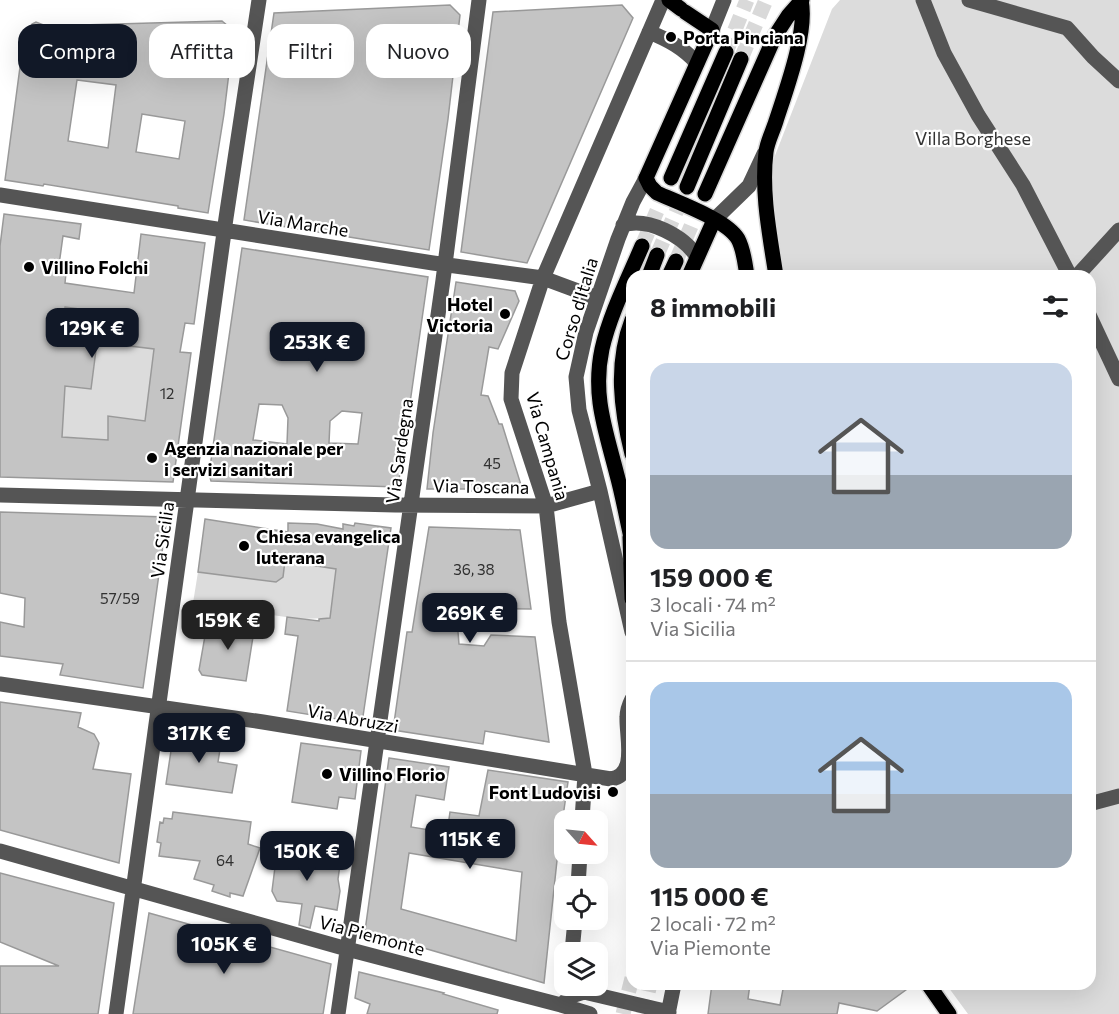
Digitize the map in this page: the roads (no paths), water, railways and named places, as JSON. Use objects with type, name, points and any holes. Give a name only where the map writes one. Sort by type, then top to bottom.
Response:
[{"type":"main road","points":[[775,270],[766,210],[766,151],[785,93],[802,29],[802,0]]},
{"type":"main road","points":[[705,194],[775,36],[802,0]]},
{"type":"main road","points":[[678,7],[712,30]]},
{"type":"main road","name":"Corso d'Italia","points":[[646,178],[712,30]]},
{"type":"main road","points":[[671,178],[726,52]]},
{"type":"main road","points":[[687,187],[741,59]]},
{"type":"main road","points":[[646,178],[657,193],[727,227],[738,240],[746,270]]},
{"type":"main road","points":[[692,270],[714,220]]},
{"type":"main road","name":"Corso d'Italia","points":[[632,270],[642,246]]},
{"type":"main road","points":[[651,270],[657,255]]},
{"type":"main road","points":[[672,270],[676,261]]},
{"type":"main road","name":"Corso d'Italia","points":[[626,285],[602,349],[599,380],[600,415],[626,509]]},
{"type":"main road","points":[[626,337],[621,368],[626,421]]},
{"type":"main road","points":[[623,405],[626,393]]},
{"type":"main road","points":[[932,990],[949,1014]]},
{"type":"street","name":"Via Sicilia","points":[[116,1014],[259,0]]},
{"type":"street","name":"Via Sardegna","points":[[338,1014],[445,265],[479,0]]},
{"type":"street","name":"Via Campania","points":[[583,810],[585,774],[559,622],[546,506],[511,399],[512,373],[543,278],[663,0]]},
{"type":"street","name":"Corso d'Italia","points":[[712,30],[724,0]]},
{"type":"street","points":[[923,0],[950,63],[978,115],[1023,185],[1068,270]]},
{"type":"street","points":[[969,0],[1067,28],[1119,81]]},
{"type":"street","points":[[649,32],[685,50],[697,63]]},
{"type":"street","points":[[714,220],[750,186],[766,151]]},
{"type":"street","name":"Corso d'Italia","points":[[626,606],[579,410],[576,386],[582,344],[597,298],[623,225],[646,178]]},
{"type":"street","name":"Via Marche","points":[[0,195],[445,265],[543,278],[597,298]]},
{"type":"street","points":[[623,225],[636,223],[649,225],[681,240],[697,257]]},
{"type":"street","points":[[1082,270],[1119,230]]},
{"type":"street","points":[[1096,330],[1119,379]]},
{"type":"street","name":"Via Toscana","points":[[0,495],[546,506],[600,491]]},
{"type":"street","name":"Via Abruzzi","points":[[0,684],[263,722],[614,778],[622,775],[626,769]]},
{"type":"street","points":[[1096,802],[1119,796]]},
{"type":"street","name":"Via Piemonte","points":[[0,851],[560,1009],[590,1014]]},
{"type":"street","points":[[560,1009],[571,996],[584,992],[668,1013],[673,990]]},
{"type":"tunnel","points":[[726,52],[747,0]]},
{"type":"tunnel","points":[[741,59],[766,0]]},
{"type":"tunnel","points":[[642,246],[671,178]]},
{"type":"tunnel","points":[[657,255],[687,187]]},
{"type":"tunnel","points":[[676,261],[705,194]]},
{"type":"tunnel","points":[[623,1014],[629,990]]},
{"type":"tunnel","points":[[643,1014],[649,990]]},
{"type":"place","name":"Porta Pinciana","points":[[671,37]]},
{"type":"place","name":"Villino Folchi","points":[[29,267]]},
{"type":"place","name":"Hotel Victoria","points":[[505,314]]},
{"type":"place","name":"Agenzia nazionale per i servizi sanitari","points":[[152,458]]},
{"type":"place","name":"Chiesa evangelica luterana","points":[[244,546]]},
{"type":"place","name":"Villino Florio","points":[[327,774]]},
{"type":"place","name":"Font Ludovisi","points":[[613,792]]},
{"type":"park label","name":"Villa Borghese","points":[[973,138]]}]
